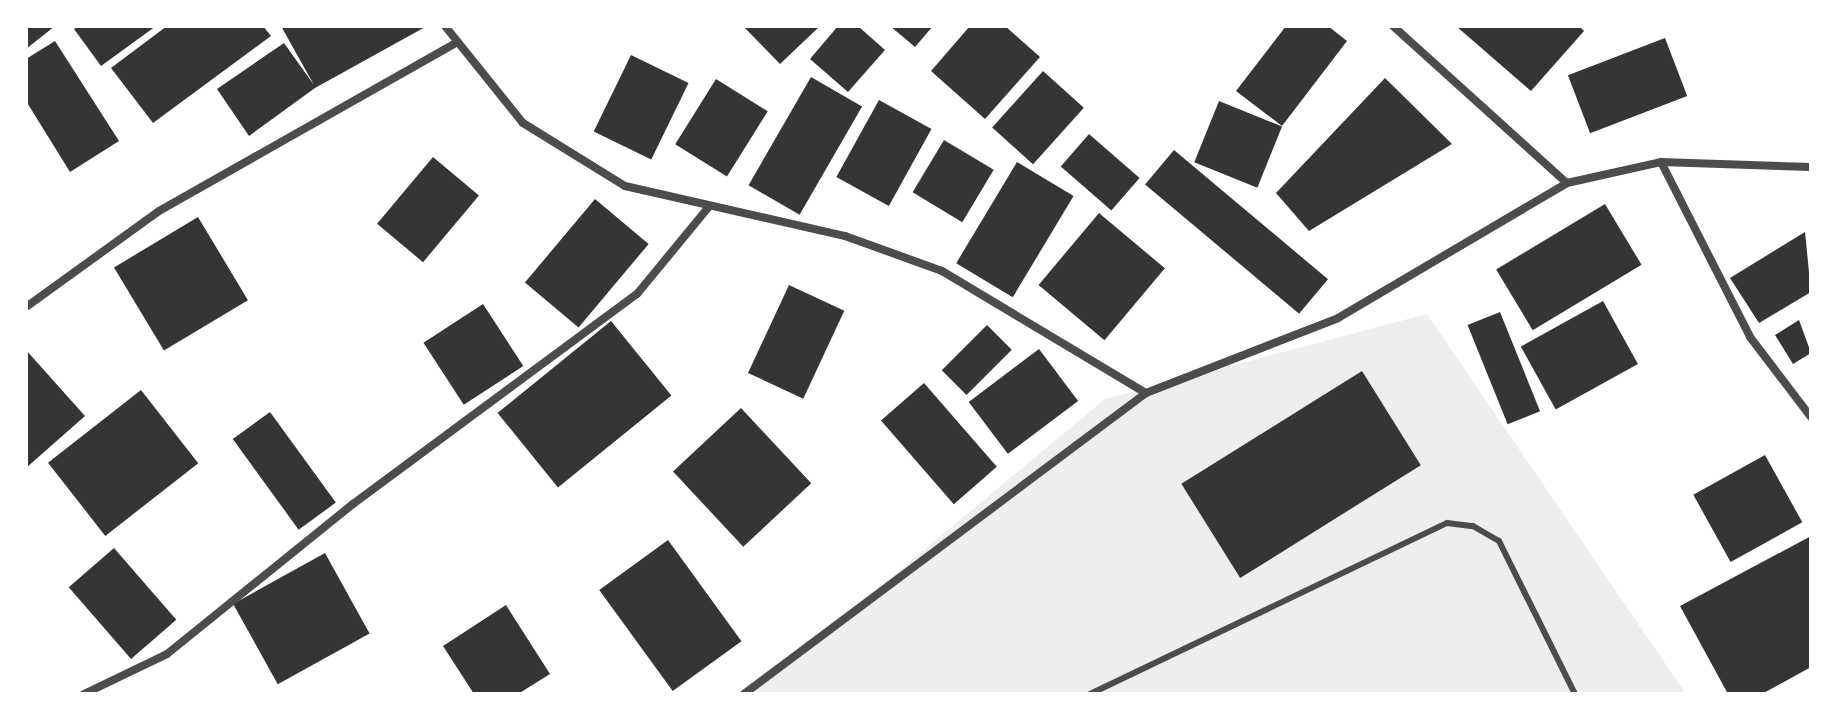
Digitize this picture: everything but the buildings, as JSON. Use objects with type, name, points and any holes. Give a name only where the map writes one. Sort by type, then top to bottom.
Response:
[{"type":"street","points":[[445,26],[454,44],[523,123],[570,158],[625,186],[708,208],[845,236],[942,271],[1146,393]]},
{"type":"street","points":[[1393,26],[1567,183]]},
{"type":"street","points":[[26,307],[159,211],[454,44]]},
{"type":"street","points":[[1661,162],[1750,337],[1811,417]]},
{"type":"street","points":[[744,694],[1146,393],[1338,318],[1567,183],[1661,162],[1811,167]]},
{"type":"street","points":[[84,694],[167,654],[353,504],[637,294],[708,208]]},
{"type":"lane","points":[[1090,694],[1447,523],[1473,526],[1499,541],[1575,694]]},
{"type":"shaded area","points":[[1427,314],[1686,694],[751,694],[1105,399]]}]
